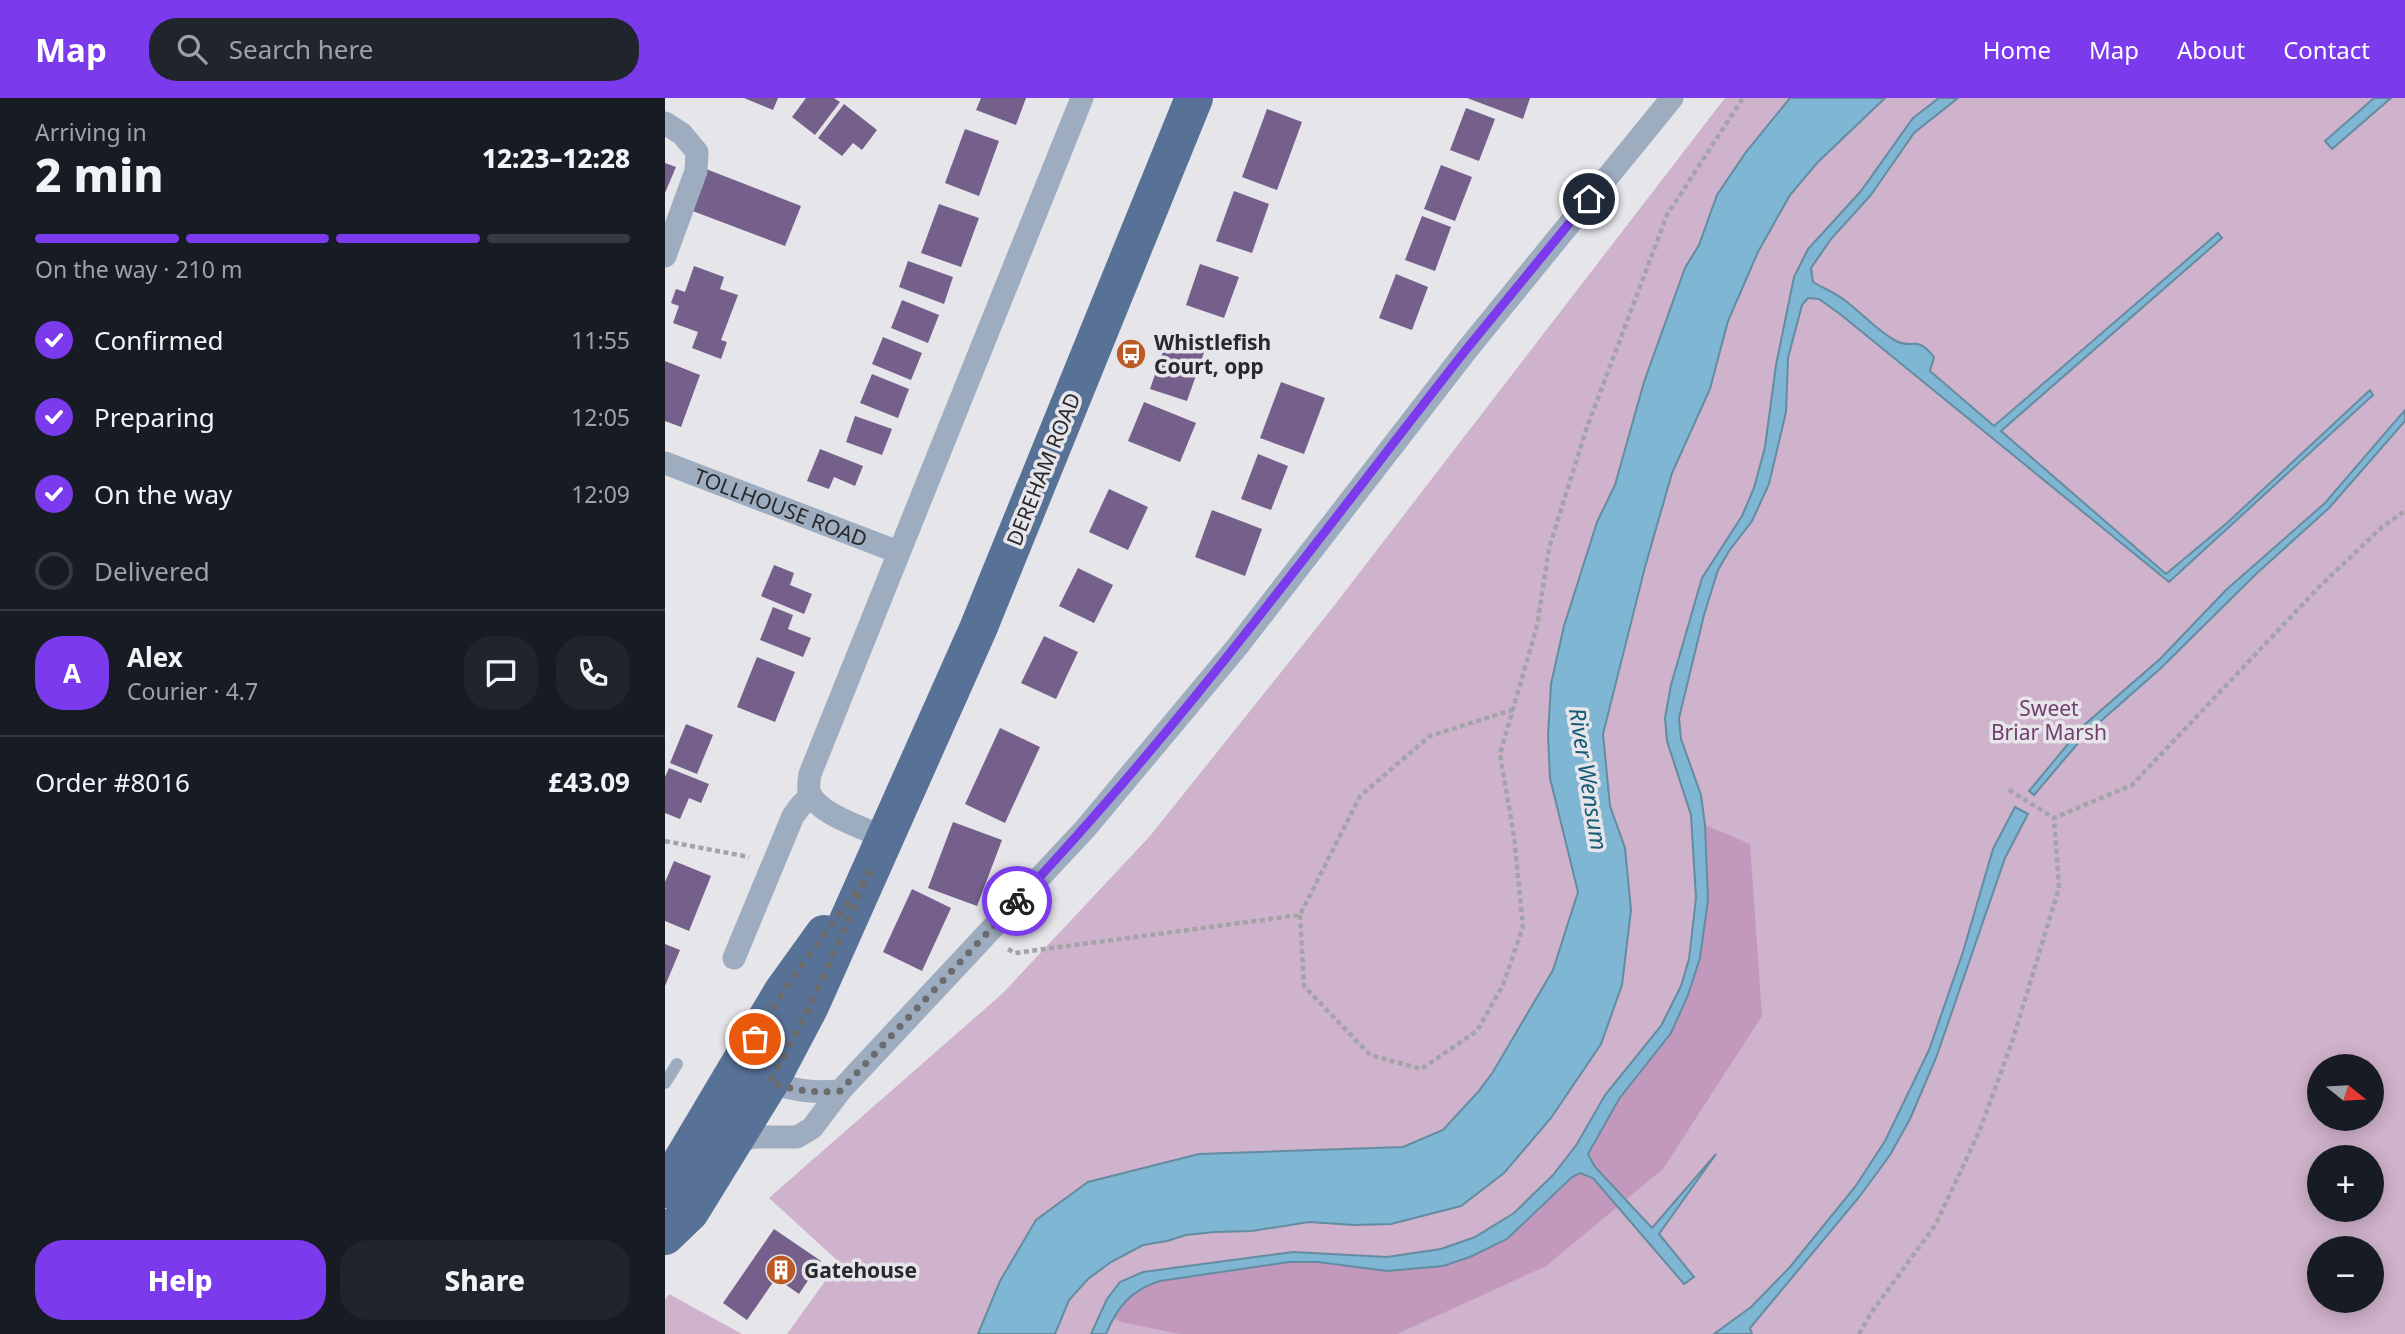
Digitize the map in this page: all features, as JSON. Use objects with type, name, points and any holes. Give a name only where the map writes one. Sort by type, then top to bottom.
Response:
[{"type":"highway","name":"DEREHAM ROAD","points":[[665,1236],[690,1212],[770,1082],[810,1006],[978,629],[1194,98]]},
{"type":"highway","name":"DEREHAM ROAD","points":[[665,1189],[783,991],[869,873]]},
{"type":"street","points":[[885,838],[819,806],[808,788],[810,774],[1082,98]]},
{"type":"street","points":[[733,1142],[754,1137],[797,1137],[812,1128],[840,1091],[1085,829],[1237,646],[1466,351],[1672,98]]},
{"type":"street","points":[[665,123],[682,134],[697,152],[696,171],[665,256]]},
{"type":"street","name":"TOLLHOUSE ROAD","points":[[665,463],[898,552]]},
{"type":"street","points":[[734,958],[793,816],[811,796]]},
{"type":"street","points":[[770,1082],[795,1091],[840,1091]]},
{"type":"lane","points":[[665,1083],[677,1064]]},
{"type":"path","points":[[1513,710],[1430,736],[1360,796],[1300,915],[1304,986],[1370,1055],[1421,1069],[1477,1031],[1503,985],[1523,927],[1514,836],[1500,754],[1513,710],[1537,626],[1549,548],[1586,430],[1667,215],[1743,98]]},
{"type":"path","points":[[2054,818],[2132,785],[2319,587],[2382,527],[2405,511]]},
{"type":"path","points":[[2009,790],[2054,818]]},
{"type":"path","points":[[1859,1334],[1871,1313],[1936,1224],[1979,1132],[2025,1003],[2059,888],[2054,818]]},
{"type":"path","points":[[665,841],[774,860]]},
{"type":"path","points":[[987,933],[1015,953],[1300,915]]},
{"type":"green space","points":[[1725,98],[1790,98],[1746,152],[1717,195],[1699,245],[1685,268],[1644,383],[1615,485],[1597,522],[1564,626],[1551,685],[1550,778],[1578,892],[1553,970],[1493,1072],[1478,1092],[1443,1130],[1403,1147],[1088,1182],[1036,1220],[978,1334],[787,1334],[839,1262],[769,1198],[1003,993],[1150,836],[1330,611]]},
{"type":"green space","points":[[1885,98],[1939,98],[1913,118],[1861,191],[1808,249],[1794,277],[1776,365],[1765,447],[1754,488],[1742,516],[1702,578],[1667,741],[1691,815],[1696,898],[1689,959],[1681,986],[1661,1026],[1605,1095],[1577,1144],[1553,1175],[1514,1213],[1475,1237],[1441,1249],[1387,1257],[1293,1252],[1107,1299],[1091,1334],[1055,1334],[1069,1300],[1088,1279],[1111,1262],[1143,1245],[1185,1235],[1252,1231],[1309,1222],[1391,1224],[1461,1206],[1504,1173],[1622,985],[1631,910],[1625,848],[1610,806],[1603,734],[1672,473],[1710,389],[1728,321],[1758,252],[1790,195],[1817,163]]},
{"type":"green space","name":"Sweet Briar Marsh","points":[[1958,98],[2405,98],[2405,1334],[1106,1334],[1112,1317],[1387,1271],[1507,1239],[1671,1033],[1700,958],[1701,795],[1681,739],[1679,718],[1718,570],[1752,521],[1769,484],[1786,412],[1788,358],[1802,305],[1808,298],[1813,282],[1811,268],[1831,239],[1871,195],[1914,133]]},
{"type":"green space","points":[[669,1294],[742,1334],[665,1334],[665,1300]]},
{"type":"shaded area","points":[[1705,825],[1750,844],[1762,1016],[1663,1169],[1546,1266],[1397,1334],[1179,1334],[1121,1322],[1112,1317],[1133,1294],[1160,1281],[1289,1262],[1318,1262],[1387,1271],[1443,1266],[1470,1257],[1588,1154],[1619,1099],[1671,1033],[1688,995],[1700,958],[1708,900]]},
{"type":"water","name":"River Wensum","points":[[1790,98],[1885,98],[1817,163],[1790,195],[1758,252],[1728,321],[1710,389],[1672,473],[1603,734],[1610,806],[1625,848],[1631,910],[1622,985],[1601,1044],[1551,1118],[1504,1173],[1461,1206],[1391,1224],[1309,1222],[1252,1231],[1186,1235],[1143,1245],[1111,1262],[1088,1279],[1069,1300],[1055,1334],[978,1334],[1000,1281],[1036,1220],[1088,1182],[1199,1154],[1403,1147],[1443,1130],[1493,1072],[1553,970],[1578,892],[1550,778],[1548,736],[1551,684],[1564,626],[1597,522],[1615,485],[1644,382],[1685,268],[1699,245],[1717,195],[1746,152]]},
{"type":"water","points":[[1939,98],[1958,98],[1914,133],[1871,195],[1831,239],[1811,268],[1813,282],[1850,304],[1896,341],[1923,346],[1934,357],[1930,371],[1994,426],[2218,233],[2222,238],[2001,431],[2166,574],[2227,523],[2370,390],[2373,395],[2169,582],[1840,314],[1819,299],[1808,298],[1802,305],[1788,358],[1786,412],[1769,484],[1752,521],[1718,570],[1679,718],[1681,739],[1701,795],[1705,825],[1708,900],[1700,958],[1688,995],[1671,1033],[1619,1099],[1588,1154],[1595,1167],[1652,1228],[1716,1154],[1659,1234],[1694,1277],[1684,1284],[1593,1178],[1580,1173],[1572,1177],[1507,1239],[1470,1257],[1443,1266],[1387,1271],[1318,1262],[1289,1262],[1160,1281],[1141,1289],[1126,1301],[1106,1334],[1091,1334],[1107,1299],[1120,1282],[1143,1272],[1293,1252],[1387,1257],[1441,1249],[1475,1237],[1514,1213],[1553,1175],[1577,1144],[1605,1095],[1661,1026],[1681,986],[1689,959],[1696,898],[1691,815],[1667,741],[1665,718],[1671,685],[1702,578],[1742,516],[1754,488],[1765,447],[1776,365],[1794,277],[1808,249],[1861,191],[1913,118]]},
{"type":"water","points":[[2374,98],[2391,98],[2332,149],[2325,141]]},
{"type":"water","points":[[2405,410],[2405,421],[2329,508],[2256,574],[2161,668],[2085,735],[2034,795],[2029,791],[2083,726],[2160,659],[2226,590],[2325,503]]},
{"type":"water","points":[[2015,807],[2028,814],[2005,858],[1936,1058],[1910,1119],[1890,1155],[1860,1196],[1750,1328],[1752,1334],[1714,1334],[1751,1307],[1790,1267],[1855,1187],[1885,1141],[1929,1050],[1963,952],[1993,849]]},
{"type":"building","points":[[744,98],[778,98],[773,110]]},
{"type":"building","points":[[806,98],[834,98],[840,102],[815,135],[792,117]]},
{"type":"building","points":[[981,98],[1026,98],[1016,125],[976,110]]},
{"type":"building","points":[[1467,98],[1530,98],[1523,119]]},
{"type":"building","points":[[844,104],[877,130],[862,150],[853,143],[842,156],[818,138]]},
{"type":"building","points":[[1466,108],[1495,119],[1479,161],[1450,150]]},
{"type":"building","points":[[1267,109],[1302,122],[1277,190],[1242,177]]},
{"type":"building","points":[[965,129],[999,141],[979,196],[945,183]]},
{"type":"building","points":[[665,163],[676,167],[665,193]]},
{"type":"building","points":[[1441,165],[1472,177],[1455,221],[1424,209]]},
{"type":"building","points":[[706,169],[801,206],[785,246],[690,210]]},
{"type":"building","points":[[1234,191],[1269,204],[1252,253],[1216,241]]},
{"type":"building","points":[[939,204],[979,218],[961,267],[921,253]]},
{"type":"building","points":[[1422,216],[1451,227],[1435,271],[1405,260]]},
{"type":"building","points":[[908,261],[953,277],[944,304],[899,287]]},
{"type":"building","points":[[1200,264],[1239,277],[1224,318],[1186,305]]},
{"type":"building","points":[[694,266],[724,277],[720,289],[738,295],[721,340],[727,342],[721,359],[692,348],[698,332],[673,323],[679,306],[671,303],[676,289],[685,292]]},
{"type":"building","points":[[1396,274],[1428,287],[1412,330],[1379,318]]},
{"type":"building","points":[[902,300],[939,315],[928,343],[891,328]]},
{"type":"building","points":[[1169,334],[1206,347],[1187,401],[1150,389]]},
{"type":"building","points":[[883,337],[922,353],[911,380],[872,364]]},
{"type":"building","points":[[665,361],[700,375],[681,427],[665,421]]},
{"type":"building","points":[[872,374],[909,389],[898,418],[860,403]]},
{"type":"building","points":[[1281,382],[1325,398],[1304,454],[1260,438]]},
{"type":"building","points":[[1144,402],[1196,423],[1180,462],[1128,441]]},
{"type":"building","points":[[855,416],[892,429],[882,455],[846,442]]},
{"type":"building","points":[[820,449],[863,466],[855,486],[834,477],[829,489],[807,481]]},
{"type":"building","points":[[1258,454],[1288,466],[1271,510],[1241,499]]},
{"type":"building","points":[[1109,489],[1148,507],[1128,550],[1089,532]]},
{"type":"building","points":[[1212,510],[1262,529],[1245,576],[1195,557]]},
{"type":"building","points":[[774,565],[794,573],[790,585],[812,594],[804,614],[761,596]]},
{"type":"building","points":[[1078,568],[1113,585],[1094,623],[1059,606]]},
{"type":"building","points":[[773,607],[793,615],[788,629],[811,638],[803,657],[760,640]]},
{"type":"building","points":[[1044,636],[1078,652],[1056,699],[1021,683]]},
{"type":"building","points":[[757,657],[795,672],[775,722],[737,707]]},
{"type":"building","points":[[686,724],[713,735],[697,774],[670,763]]},
{"type":"building","points":[[1000,728],[1040,747],[1005,823],[965,804]]},
{"type":"building","points":[[669,768],[709,784],[701,803],[689,798],[680,819],[665,813],[665,777]]},
{"type":"building","points":[[953,822],[1002,840],[977,906],[928,888]]},
{"type":"building","points":[[674,861],[711,876],[689,931],[665,921],[665,882]]},
{"type":"building","points":[[912,889],[951,908],[922,971],[883,952]]},
{"type":"building","points":[[665,944],[680,950],[665,986]]},
{"type":"building","name":"Gatehouse","points":[[774,1229],[821,1261],[799,1294],[776,1278],[747,1320],[723,1303]]},
{"type":"way so far","points":[[755,1039],[783,991],[869,873],[810,1006],[770,1082],[795,1091],[840,1091],[1017,901]]},
{"type":"place","name":"Whistlefish Court, opp","points":[[1131,354]]},
{"type":"place","name":"Gatehouse","points":[[781,1270]]},
{"type":"route","points":[[1017,901],[1085,829],[1237,646],[1466,351],[1589,199]]}]
